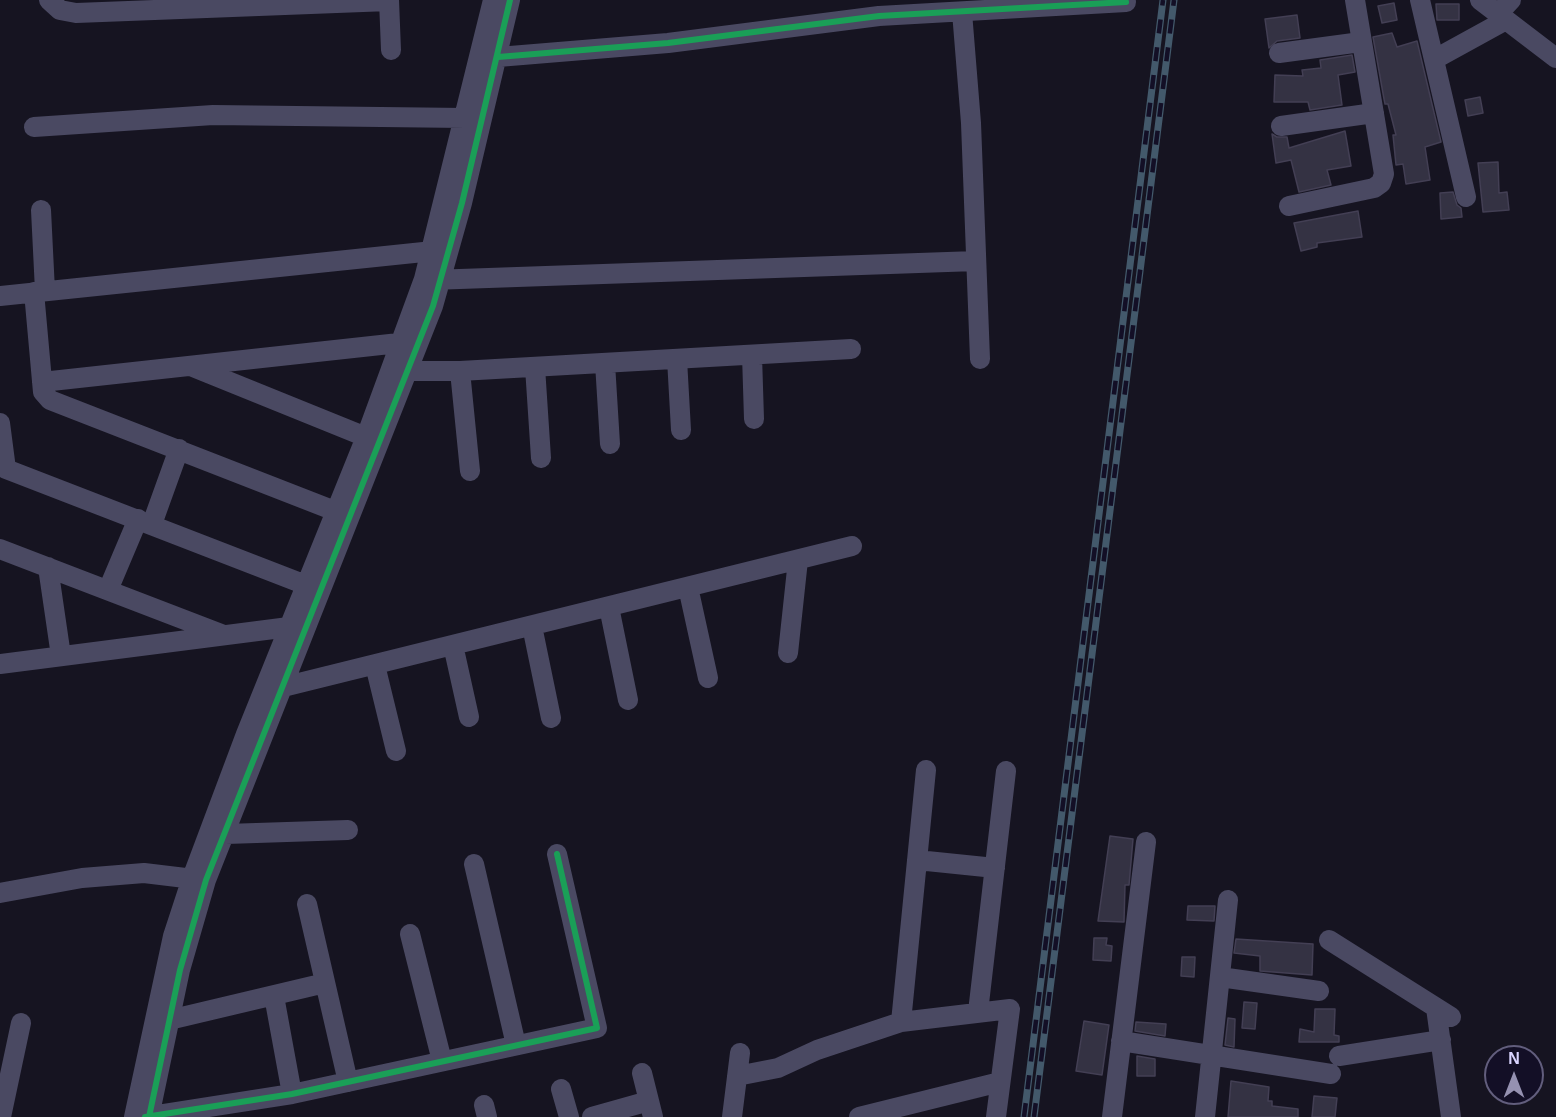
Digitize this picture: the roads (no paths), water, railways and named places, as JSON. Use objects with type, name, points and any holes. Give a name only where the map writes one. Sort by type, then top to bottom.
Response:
[{"type":"street","points":[[49,0],[60,10],[76,13],[389,1],[391,50]]},
{"type":"street","points":[[441,252],[465,118],[493,0]]},
{"type":"street","points":[[510,0],[498,57],[409,371],[226,834],[199,879],[148,1117],[292,1094],[597,1028],[556,854]]},
{"type":"street","points":[[1289,206],[1374,188],[1381,183],[1384,174],[1360,42],[1355,0]]},
{"type":"street","points":[[1420,0],[1466,197]]},
{"type":"street","points":[[1480,0],[1505,11],[1556,58]]},
{"type":"street","points":[[498,57],[668,43],[868,17],[1126,2]]},
{"type":"street","points":[[1435,59],[1505,11]]},
{"type":"street","points":[[962,12],[970,112],[980,359]]},
{"type":"street","points":[[1279,53],[1360,42]]},
{"type":"street","points":[[1281,126],[1374,113]]},
{"type":"street","points":[[34,127],[213,116],[465,118]]},
{"type":"street","points":[[41,210],[39,292],[42,382],[43,392],[50,400],[335,511]]},
{"type":"street","points":[[0,296],[441,252]]},
{"type":"street","points":[[433,280],[976,261]]},
{"type":"street","points":[[134,1117],[173,936],[199,879],[289,627],[366,437],[399,343],[433,280]]},
{"type":"street","points":[[42,382],[399,343]]},
{"type":"street","points":[[409,371],[460,371],[851,350]]},
{"type":"street","points":[[752,355],[754,419]]},
{"type":"street","points":[[677,359],[681,430]]},
{"type":"street","points":[[605,363],[610,444]]},
{"type":"street","points":[[190,366],[366,437]]},
{"type":"street","points":[[535,367],[541,458]]},
{"type":"street","points":[[460,371],[470,471]]},
{"type":"street","points":[[0,423],[6,469],[306,585]]},
{"type":"street","points":[[108,590],[145,522],[179,449]]},
{"type":"street","points":[[283,687],[852,546]]},
{"type":"street","points":[[0,549],[226,636]]},
{"type":"street","points":[[788,653],[798,560]]},
{"type":"street","points":[[48,567],[61,656]]},
{"type":"street","points":[[688,587],[708,678]]},
{"type":"street","points":[[609,607],[628,700]]},
{"type":"street","points":[[532,626],[551,718]]},
{"type":"street","points":[[0,664],[289,627]]},
{"type":"street","points":[[453,645],[469,717]]},
{"type":"street","points":[[375,665],[396,750]]},
{"type":"street","points":[[901,1022],[926,770]]},
{"type":"street","points":[[978,1012],[1006,771]]},
{"type":"street","points":[[226,834],[348,830]]},
{"type":"street","points":[[1112,1117],[1146,842]]},
{"type":"street","points":[[917,860],[995,868]]},
{"type":"street","points":[[474,864],[516,1045]]},
{"type":"street","points":[[0,893],[82,878],[134,873],[199,879]]},
{"type":"street","points":[[1205,1117],[1228,900]]},
{"type":"street","points":[[307,904],[348,1082]]},
{"type":"street","points":[[410,934],[442,1062]]},
{"type":"street","points":[[1329,940],[1443,1012],[1441,1040],[1452,1117]]},
{"type":"street","points":[[1220,977],[1319,991]]},
{"type":"street","points":[[169,1020],[325,983]]},
{"type":"street","points":[[274,996],[292,1094]]},
{"type":"street","points":[[737,1076],[778,1068],[817,1050],[901,1022],[1010,1009],[996,1117]]},
{"type":"street","points":[[1,1117],[21,1023]]},
{"type":"street","points":[[1121,1041],[1211,1055],[1335,1065],[1441,1040]]},
{"type":"street","points":[[732,1117],[740,1053]]},
{"type":"street","points":[[592,1117],[651,1109],[642,1073]]},
{"type":"street","points":[[859,1117],[1000,1082]]},
{"type":"street","points":[[561,1089],[569,1117]]},
{"type":"railway","points":[[1024,1117],[1163,0]]},
{"type":"railway","points":[[1034,1117],[1174,0]]}]
